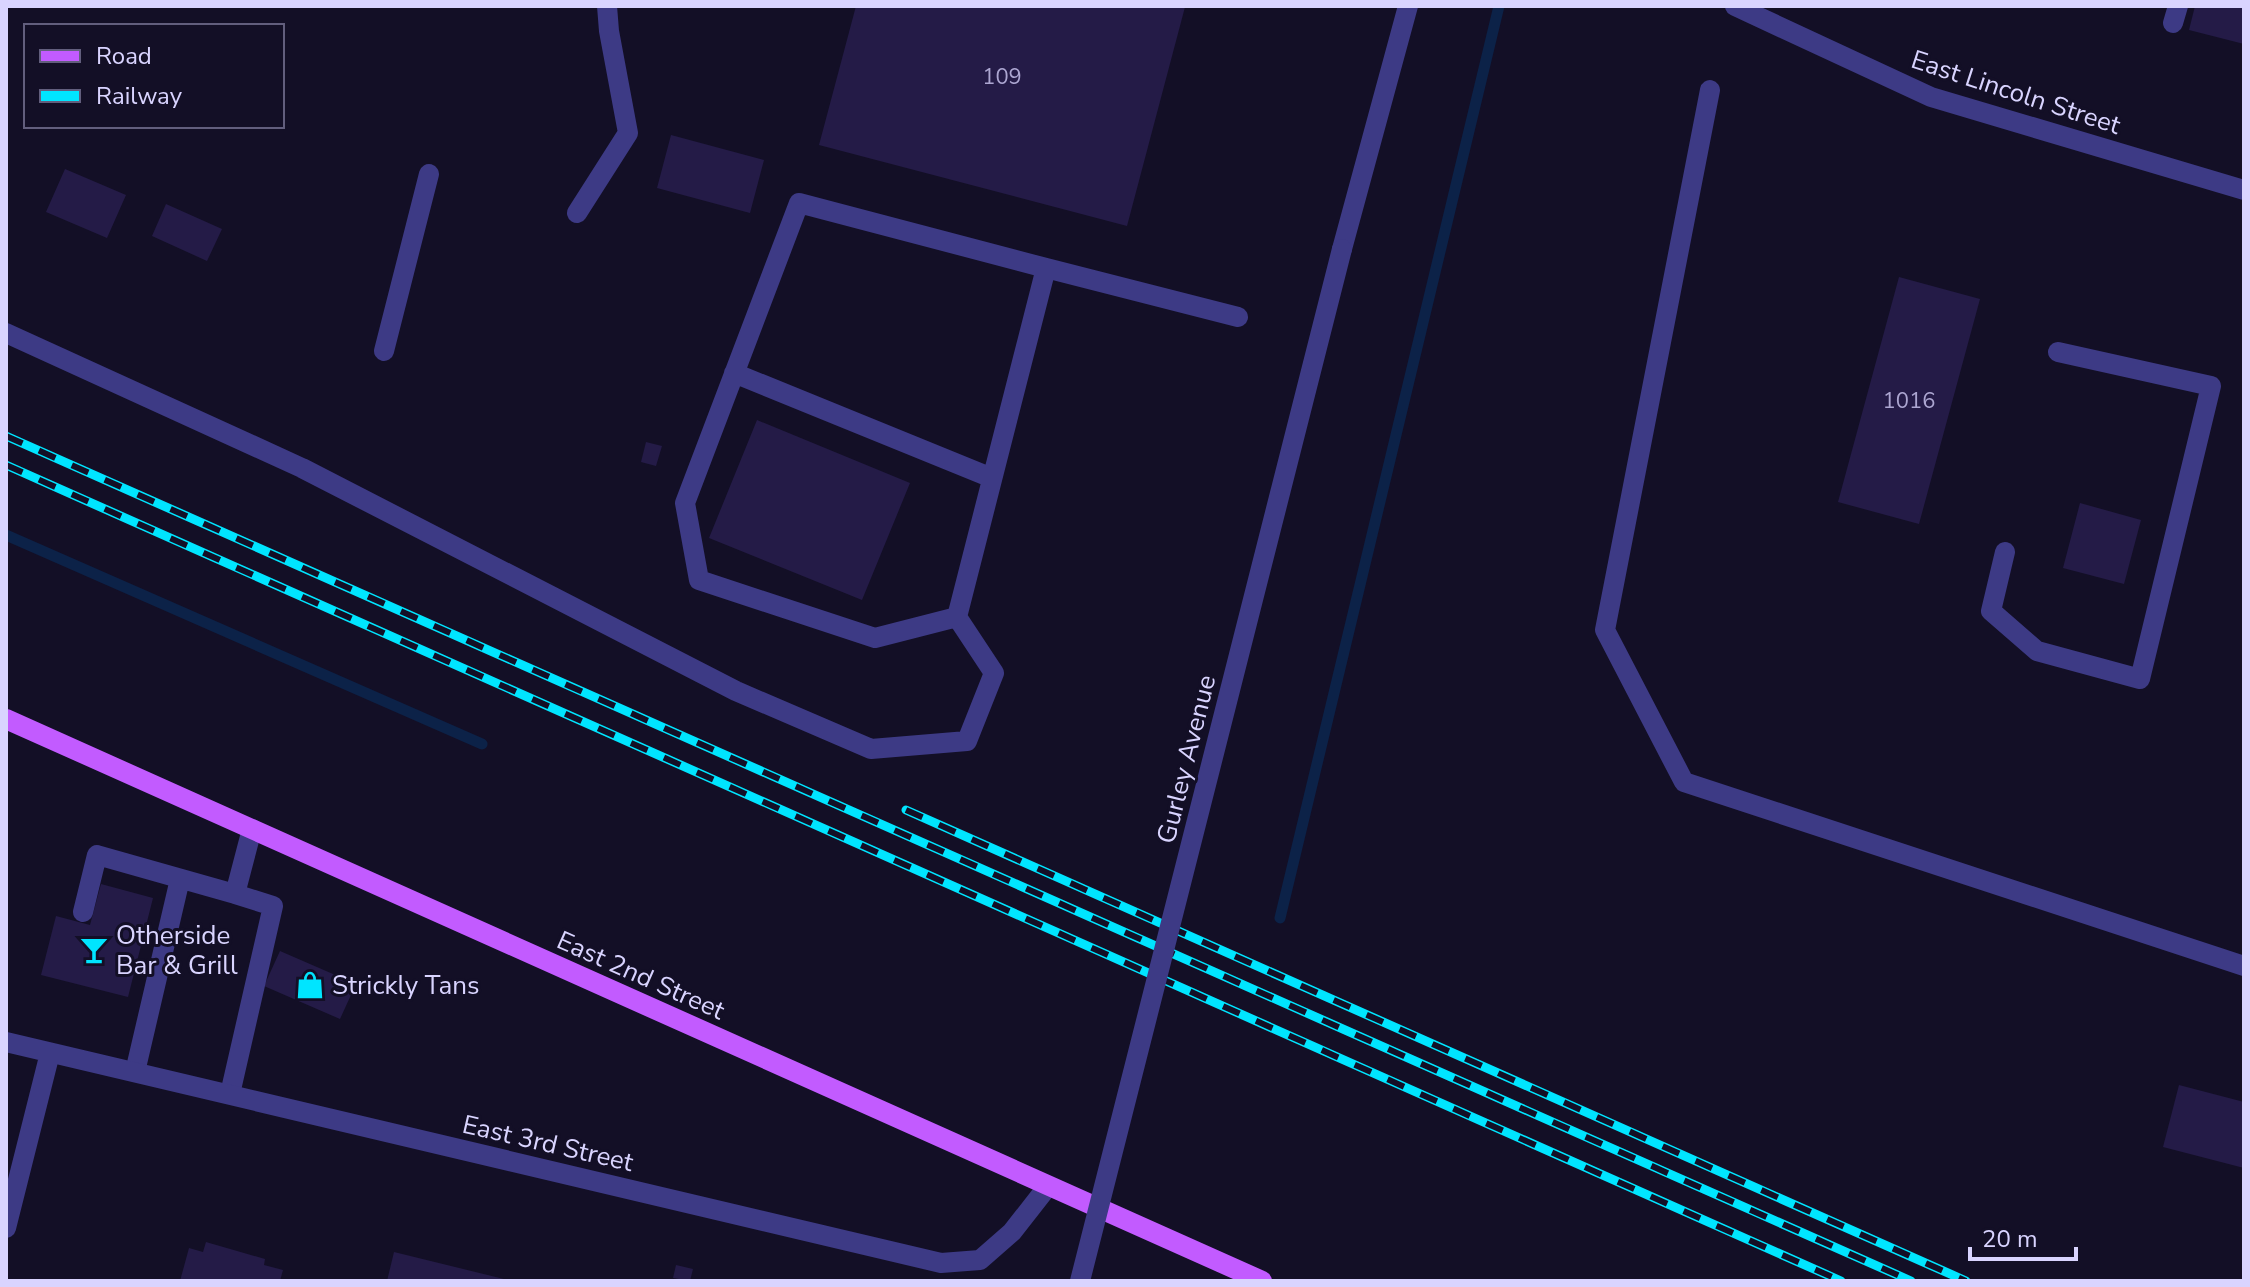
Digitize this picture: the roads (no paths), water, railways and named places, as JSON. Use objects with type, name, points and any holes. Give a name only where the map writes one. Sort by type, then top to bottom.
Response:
[{"type":"main road","name":"East 2nd Street","points":[[6,719],[1258,1279]]},
{"type":"street","points":[[577,213],[628,133],[607,6]]},
{"type":"street","name":"Gurley Avenue","points":[[1080,1281],[1342,249],[1408,6]]},
{"type":"street","name":"East Lincoln Street","points":[[1735,6],[1931,97],[2244,190]]},
{"type":"street","points":[[1710,90],[1605,630],[1684,782],[2244,966]]},
{"type":"street","points":[[384,351],[429,174]]},
{"type":"street","points":[[957,617],[875,638],[699,580],[685,503],[799,203],[1238,317]]},
{"type":"street","points":[[6,333],[302,468],[736,691],[871,749],[967,741],[994,673],[957,617],[1046,268]]},
{"type":"street","points":[[2005,552],[1991,611],[2037,651],[2140,679],[2211,386],[2058,352]]},
{"type":"street","points":[[734,373],[992,478]]},
{"type":"street","points":[[235,894],[252,829]]},
{"type":"street","points":[[83,912],[97,855],[273,906],[230,1094]]},
{"type":"street","points":[[135,1072],[180,879]]},
{"type":"street","name":"East 3rd Street","points":[[6,1042],[941,1263],[980,1260],[1012,1232],[1048,1186]]},
{"type":"street","points":[[6,1228],[50,1053]]},
{"type":"waterway","points":[[1280,918],[1499,6]]},
{"type":"waterway","points":[[6,535],[482,744]]},
{"type":"railway","points":[[6,436],[1911,1281]]},
{"type":"railway","points":[[6,465],[1841,1281]]},
{"type":"railway","points":[[906,810],[1966,1281]]},
{"type":"place","name":"Otherside Bar & Grill","points":[[94,950]]},
{"type":"place","name":"Strickly Tans","points":[[310,985]]}]
